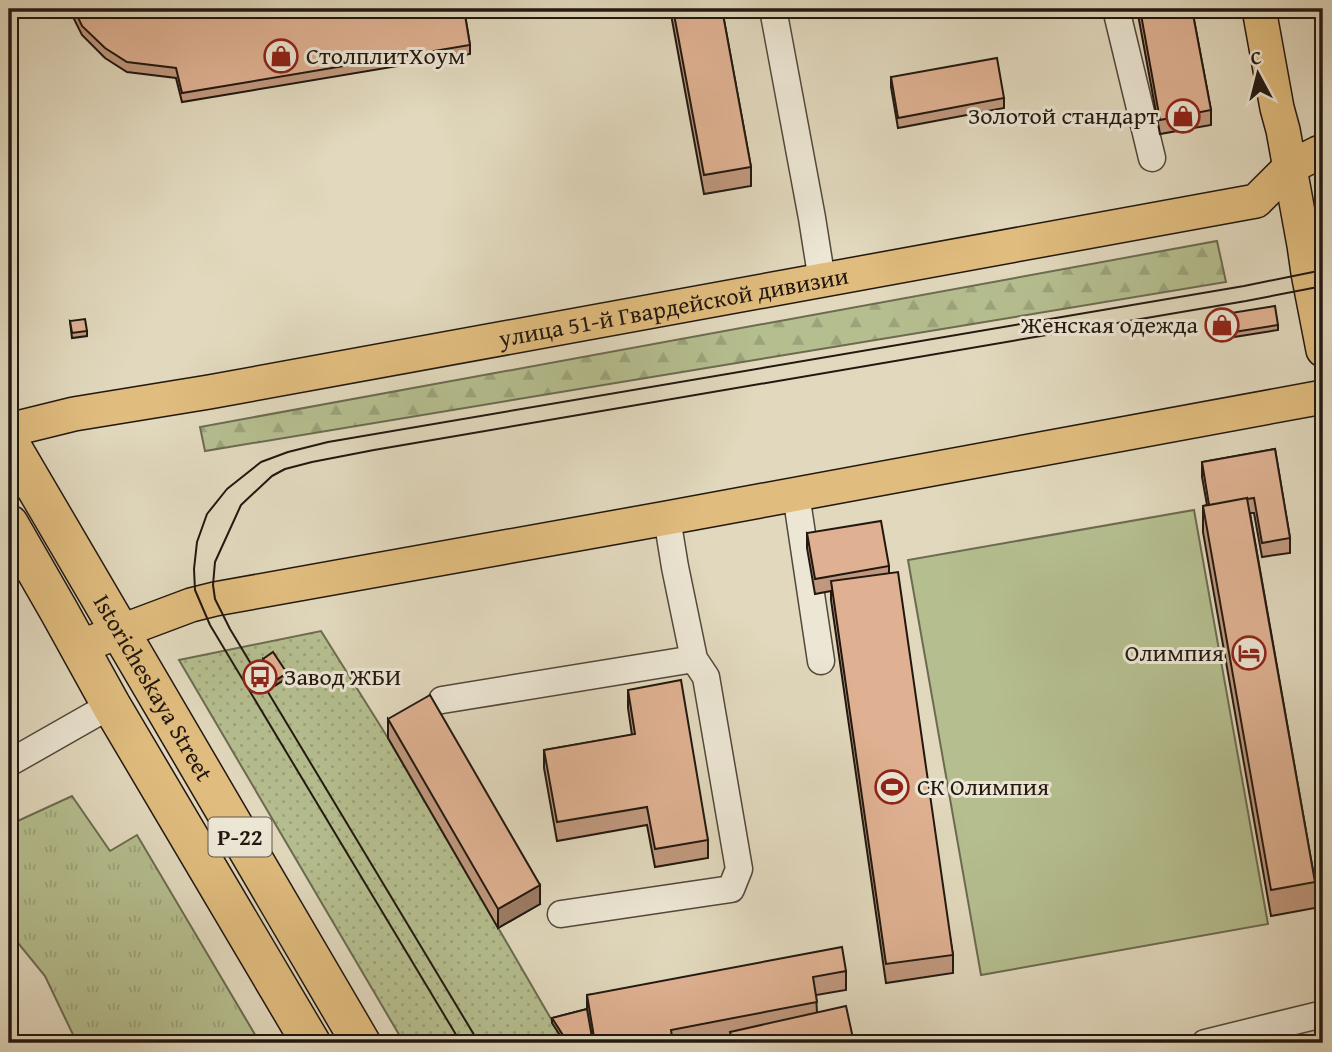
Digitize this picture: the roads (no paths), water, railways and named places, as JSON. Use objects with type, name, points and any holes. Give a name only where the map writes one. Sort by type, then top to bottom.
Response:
[{"type":"highway","name":"Istoricheskaya Street","points":[[9,442],[361,1043]]},
{"type":"highway","name":"Istoricheskaya Street","points":[[9,524],[111,705],[311,1043]]},
{"type":"main road","points":[[1262,9],[1323,350]]},
{"type":"main road","name":"улица 51-й Гвардейской дивизии","points":[[9,430],[74,414],[209,393],[1256,201],[1290,167],[1323,152]]},
{"type":"main road","points":[[79,647],[191,605],[215,599],[1323,397]]},
{"type":"lane","points":[[772,9],[822,281]]},
{"type":"lane","points":[[1116,9],[1152,158]]},
{"type":"lane","points":[[796,494],[821,661]]},
{"type":"lane","points":[[561,914],[731,889],[739,869],[706,677],[694,659],[667,518]]},
{"type":"lane","points":[[442,700],[694,659]]},
{"type":"lane","points":[[9,763],[111,705]]},
{"type":"lane","points":[[1205,1043],[1323,1014]]},
{"type":"tram line","points":[[461,1043],[210,625],[195,590],[197,542],[207,514],[227,489],[261,462],[328,442],[1244,286],[1323,270]]},
{"type":"tram line","points":[[479,1043],[230,629],[215,599],[215,562],[241,505],[272,476],[285,469],[312,462],[374,450],[1323,286]]},
{"type":"place","name":"СтолплитХоум","points":[[281,56]]},
{"type":"place","name":"Золотой стандарт","points":[[1183,116]]},
{"type":"place","name":"Женская одежда","points":[[1222,325]]},
{"type":"place","name":"Олимпия","points":[[1249,653]]},
{"type":"place","name":"Завод ЖБИ","points":[[260,677]]},
{"type":"place","name":"СК Олимпия","points":[[892,787]]}]
